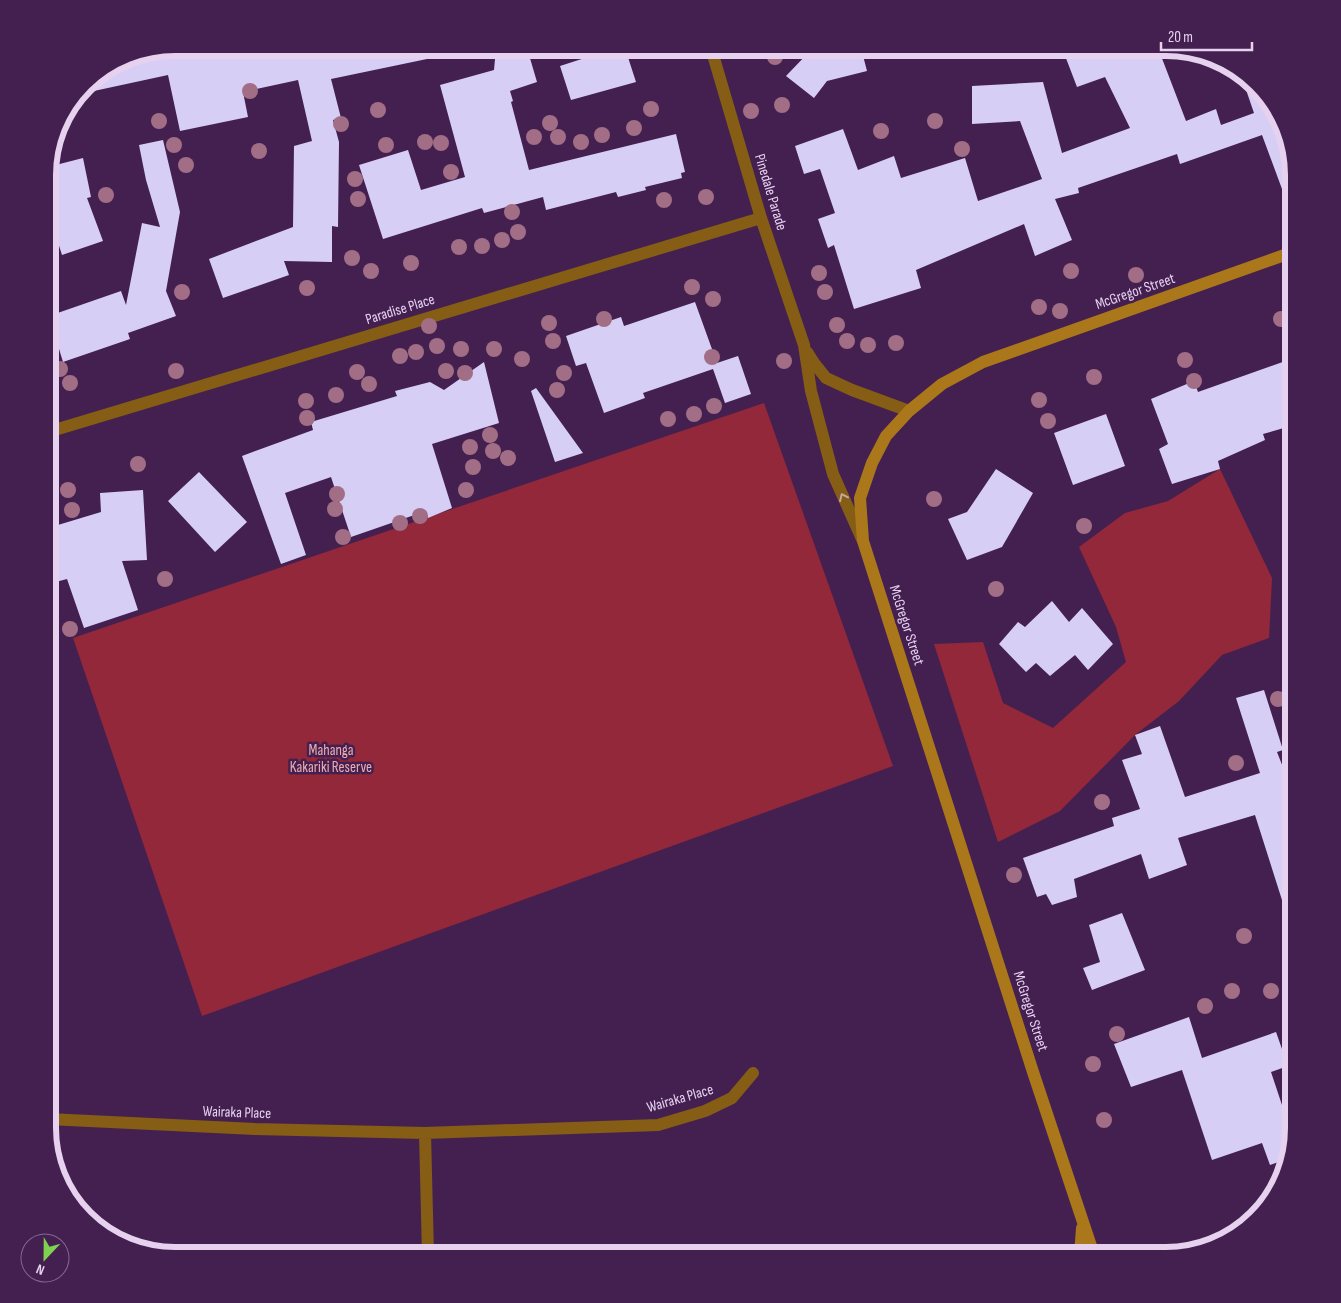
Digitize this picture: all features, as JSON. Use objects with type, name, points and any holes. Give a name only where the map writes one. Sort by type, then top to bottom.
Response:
[{"type":"street","name":"Pinedale Parade","points":[[714,57],[761,218],[804,345],[811,391],[833,474],[863,541]]},
{"type":"street","name":"Paradise Place","points":[[57,429],[761,218]]},
{"type":"street","name":"McGregor Street","points":[[1091,1247],[863,541],[860,498],[872,463],[886,436],[909,411],[942,384],[983,362],[1285,255]]},
{"type":"street","name":"Pinedale Parade","points":[[804,345],[814,363],[826,378],[852,390],[909,411]]},
{"type":"street","name":"Wairaka Place","points":[[56,1119],[255,1129],[424,1134],[658,1125],[705,1110],[732,1098],[753,1073]]},
{"type":"street","points":[[424,1134],[428,1247]]},
{"type":"street","points":[[1081,1247],[1082,1222]]},
{"type":"green space","name":"Mahanga Kakariki Reserve","points":[[764,403],[893,766],[202,1016],[73,638]]},
{"type":"green space","points":[[1220,469],[1272,578],[1269,638],[1222,655],[1179,701],[1135,735],[1060,811],[998,842],[934,644],[983,642],[1003,703],[1053,728],[1126,662],[1116,627],[1079,547],[1125,513],[1168,501]]},
{"type":"building","points":[[168,57],[427,57],[427,59],[331,79],[341,118],[333,120],[339,142],[338,227],[332,226],[332,262],[284,261],[289,275],[223,298],[209,259],[293,227],[294,146],[312,141],[298,80],[243,92],[248,117],[180,131],[168,75],[90,92],[109,76],[130,65]]},
{"type":"building","points":[[495,57],[530,57],[537,82],[510,91],[513,101],[511,102],[529,170],[676,134],[685,172],[681,173],[682,178],[645,187],[646,190],[618,197],[616,192],[546,210],[543,197],[484,213],[482,208],[383,239],[359,165],[408,150],[421,190],[465,177],[440,85],[494,70]]},
{"type":"building","points":[[588,57],[628,57],[636,82],[571,100],[560,66]]},
{"type":"building","points":[[804,57],[863,57],[867,71],[827,81],[814,98],[786,76]]},
{"type":"building","points":[[1066,57],[1161,57],[1186,121],[1216,109],[1221,125],[1254,113],[1245,87],[1265,109],[1281,144],[1284,160],[1285,188],[1282,189],[1262,135],[1180,164],[1177,154],[1078,188],[1079,193],[1055,199],[1072,240],[1035,256],[1024,224],[916,270],[921,288],[854,309],[834,245],[828,248],[818,219],[835,213],[820,169],[804,174],[795,146],[843,129],[858,170],[894,156],[901,178],[965,158],[978,201],[1042,179],[1020,121],[972,124],[972,86],[1043,82],[1062,153],[1130,128],[1105,77],[1077,87]]},
{"type":"building","points":[[163,140],[180,212],[166,291],[176,316],[128,333],[130,339],[63,362],[57,342],[57,313],[121,291],[126,305],[142,223],[160,227],[146,180],[139,145]]},
{"type":"building","points":[[83,158],[91,197],[87,198],[103,241],[62,255],[57,239],[57,165]]},
{"type":"building","points":[[695,302],[717,363],[738,356],[751,394],[725,403],[713,369],[643,393],[645,398],[604,413],[586,363],[576,366],[566,336],[621,317],[624,326]]},
{"type":"building","points":[[1285,361],[1285,428],[1263,434],[1265,440],[1218,461],[1220,469],[1172,484],[1159,449],[1168,444],[1151,399],[1194,381],[1198,392]]},
{"type":"building","points":[[484,362],[499,423],[432,444],[452,508],[428,518],[426,511],[351,537],[331,477],[285,493],[306,555],[281,564],[242,456],[313,430],[311,422],[397,396],[395,391],[430,382],[444,390]]},
{"type":"building","points":[[536,388],[583,453],[555,462],[531,391]]},
{"type":"building","points":[[1106,414],[1125,466],[1073,485],[1054,433]]},
{"type":"building","points":[[996,469],[1033,493],[1002,547],[967,560],[948,519],[967,512]]},
{"type":"building","points":[[199,472],[247,522],[215,552],[168,501]]},
{"type":"building","points":[[143,490],[147,560],[122,561],[138,610],[84,628],[67,579],[57,582],[57,525],[101,512],[100,493]]},
{"type":"building","points":[[1052,601],[1069,622],[1082,608],[1113,644],[1088,670],[1075,655],[1050,676],[1036,663],[1026,672],[999,644],[1018,622],[1025,627]]},
{"type":"building","points":[[1264,690],[1283,750],[1277,752],[1285,772],[1285,910],[1255,815],[1178,838],[1187,865],[1149,879],[1141,854],[1074,879],[1077,897],[1052,905],[1046,894],[1037,897],[1023,858],[1114,826],[1112,818],[1140,809],[1122,760],[1142,754],[1135,735],[1160,726],[1185,797],[1260,773],[1236,698]]},
{"type":"building","points":[[1122,913],[1145,970],[1092,990],[1083,968],[1100,962],[1089,925]]},
{"type":"building","points":[[1189,1017],[1202,1058],[1276,1032],[1285,1058],[1285,1067],[1271,1072],[1285,1114],[1284,1143],[1280,1161],[1270,1165],[1262,1143],[1212,1160],[1182,1070],[1131,1087],[1114,1044]]}]
